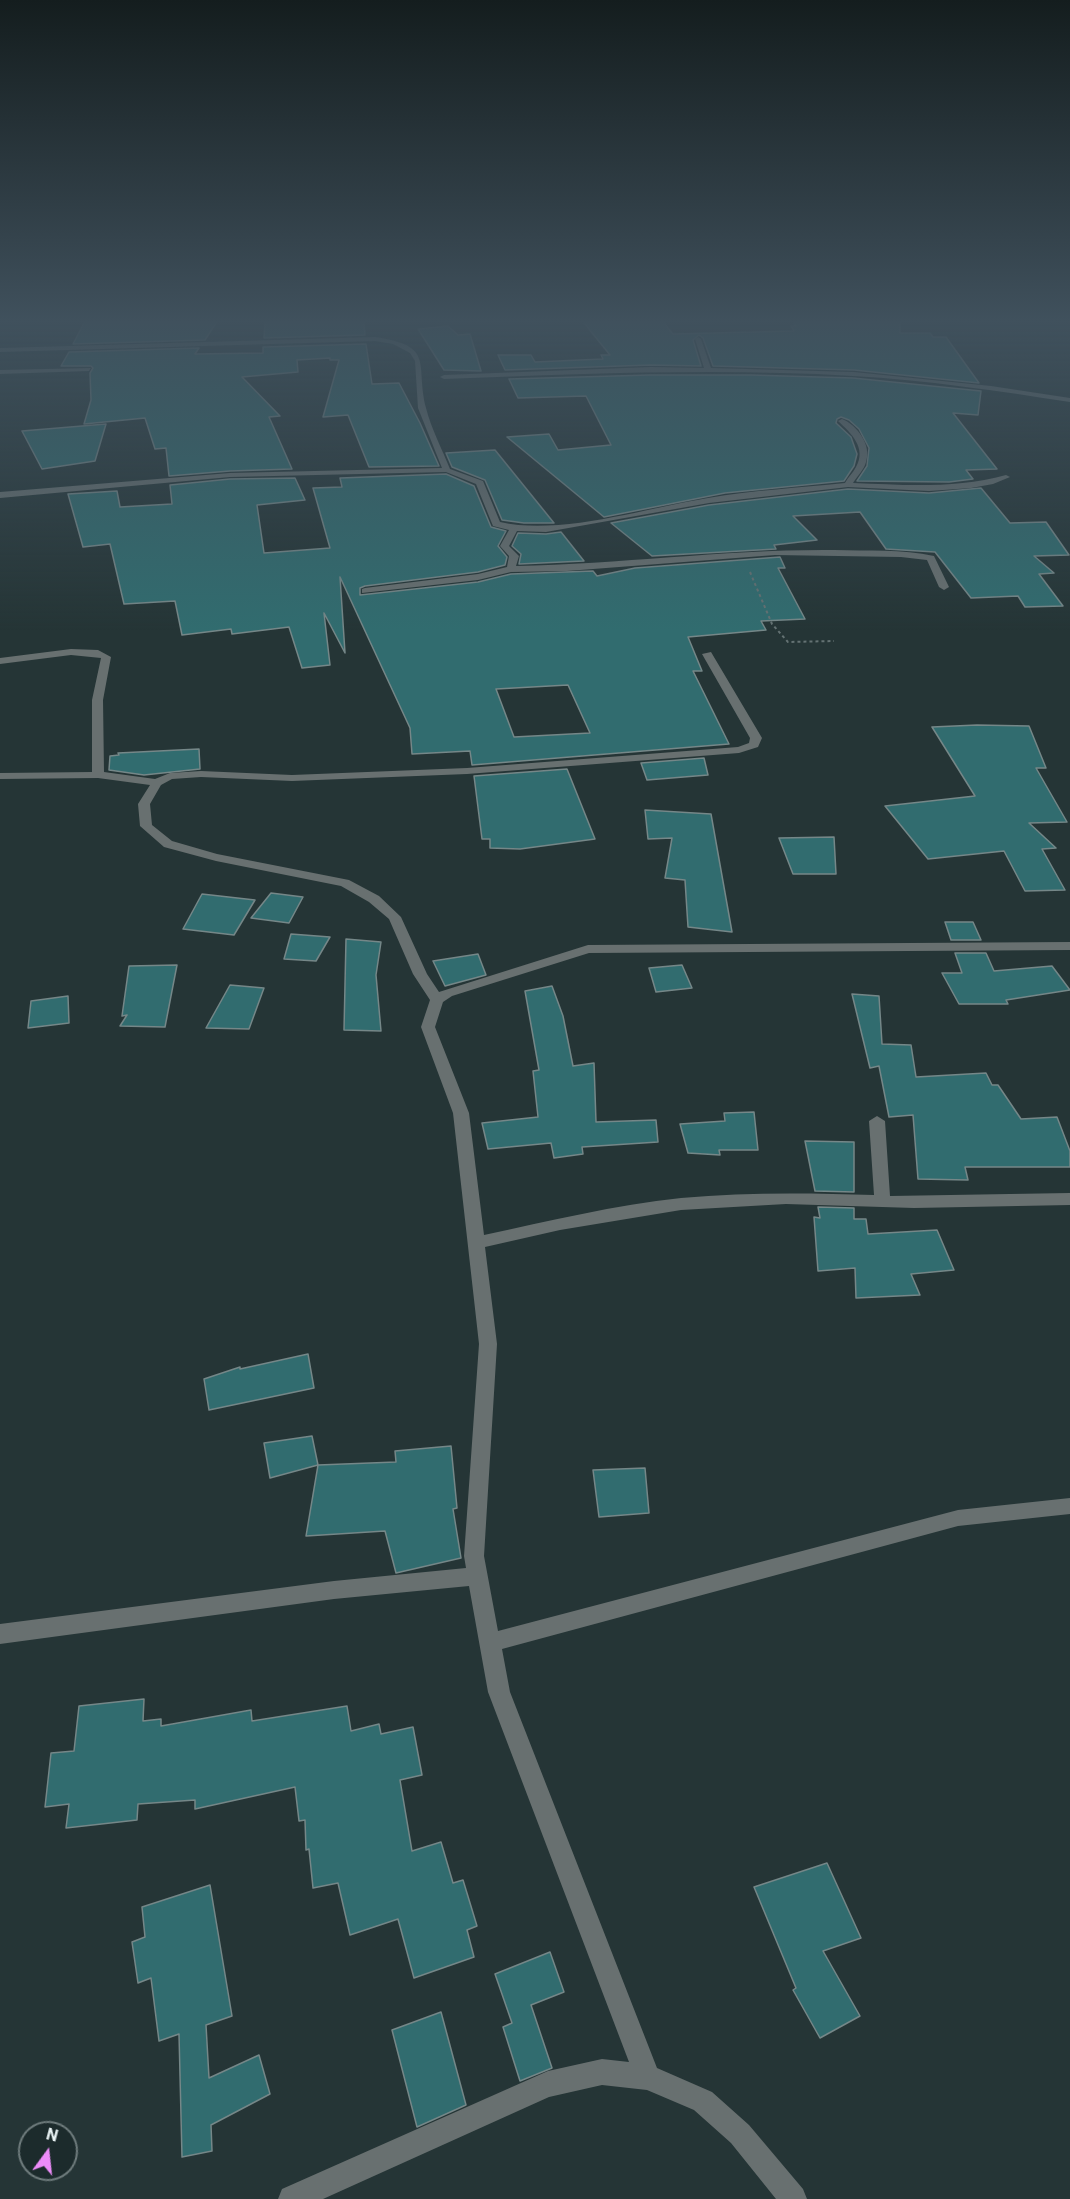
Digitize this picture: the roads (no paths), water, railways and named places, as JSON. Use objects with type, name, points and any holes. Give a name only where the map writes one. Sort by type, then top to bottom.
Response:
[{"type":"street","points":[[429,426],[447,470]]},
{"type":"street","points":[[848,485],[850,477],[861,466],[864,455],[862,444],[849,426]]},
{"type":"street","points":[[0,495],[230,475],[447,470],[480,483],[496,524],[514,528],[546,529],[709,500],[848,485],[955,487],[993,483],[1006,477]]},
{"type":"street","points":[[511,569],[514,556],[504,546],[514,528]]},
{"type":"street","points":[[365,591],[478,577],[511,569],[567,568],[661,559],[798,553],[901,554],[931,558],[944,587]]},
{"type":"street","points":[[0,661],[76,651],[102,654],[106,657],[98,710],[98,775]]},
{"type":"street","points":[[437,1000],[420,974],[395,917],[375,899],[345,883],[216,857],[168,844],[146,826],[144,804],[157,783],[171,776],[201,774],[292,778],[468,771],[739,750],[754,745],[756,738],[707,654]]},
{"type":"street","points":[[0,776],[98,775],[157,783]]},
{"type":"street","points":[[648,2077],[499,1692],[474,1556],[488,1344],[461,1113],[428,1027],[437,1000],[447,993],[588,949],[1070,946]]},
{"type":"street","points":[[877,1121],[882,1201]]},
{"type":"street","points":[[476,1243],[560,1224],[681,1204],[786,1198],[882,1201],[1070,1199]]},
{"type":"street","points":[[490,1643],[958,1518],[1070,1506]]},
{"type":"street","points":[[0,1634],[334,1590],[477,1576]]},
{"type":"street","points":[[292,2199],[548,2084],[602,2073],[648,2077],[703,2101],[740,2134],[794,2199]]}]
